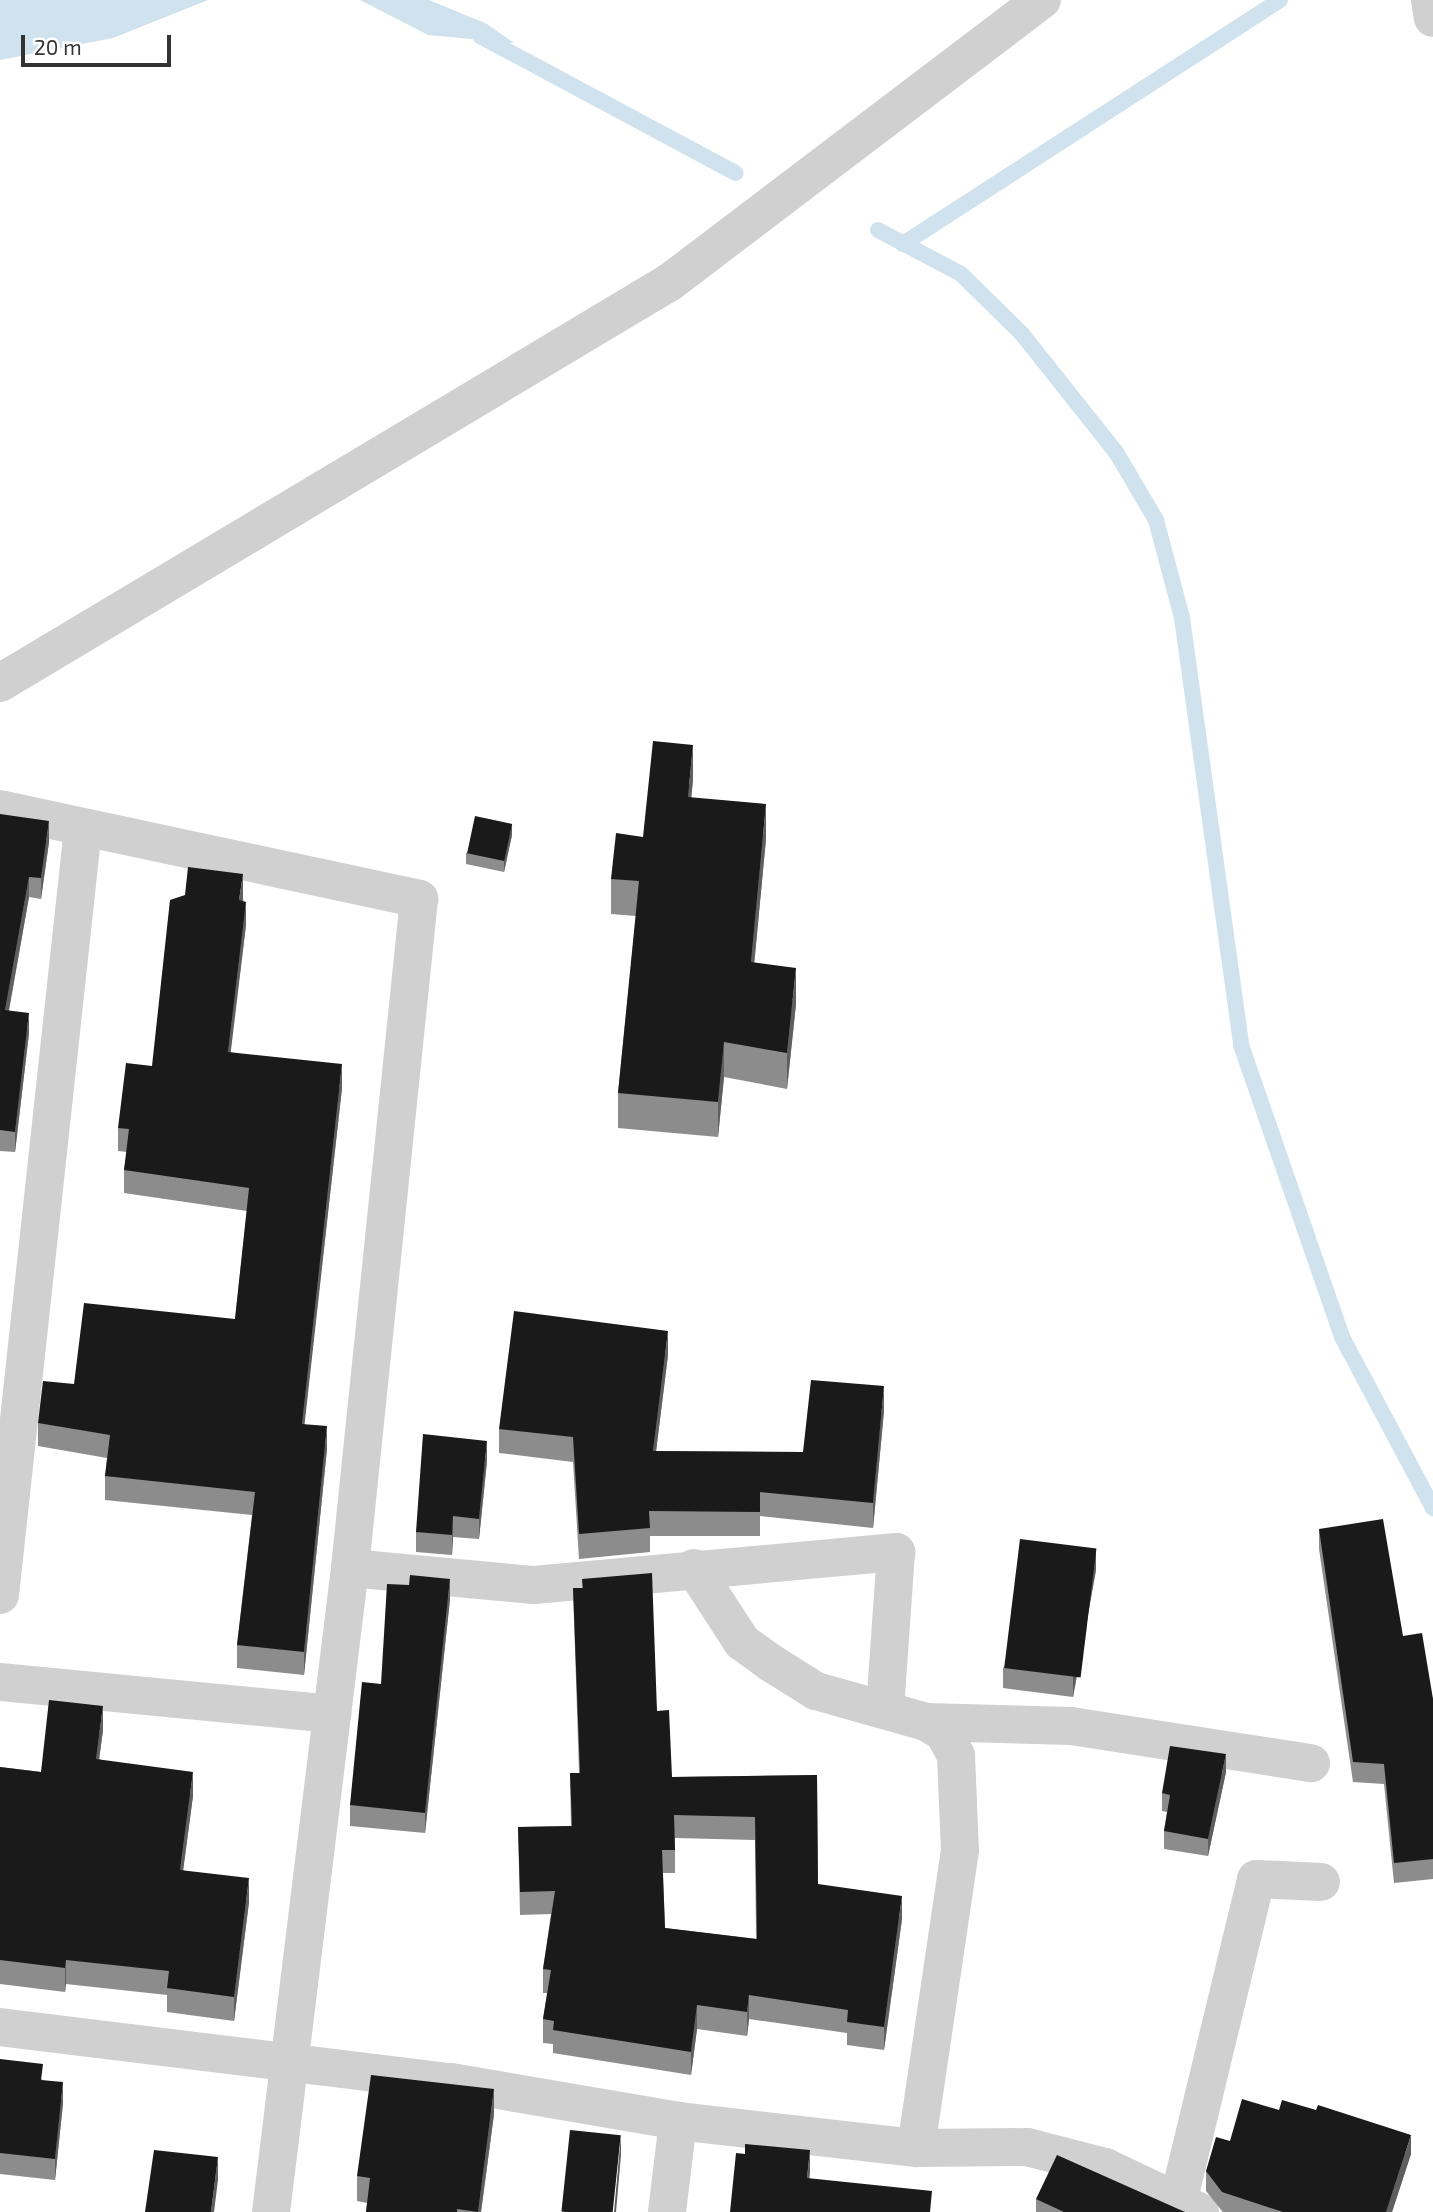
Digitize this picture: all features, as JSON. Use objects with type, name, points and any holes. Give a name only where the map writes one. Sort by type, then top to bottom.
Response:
[{"type":"street","points":[[0,683],[670,282],[1042,0]]},
{"type":"street","points":[[1430,0],[1433,18]]},
{"type":"street","points":[[0,809],[419,899],[350,1567],[271,2212]]},
{"type":"street","points":[[0,1595],[14,1330],[83,828]]},
{"type":"street","points":[[350,1567],[534,1585],[694,1568],[896,1552],[885,1709]]},
{"type":"street","points":[[694,1568],[742,1642],[771,1663],[816,1691],[926,1722],[944,1733],[956,1756],[960,1850],[916,2148]]},
{"type":"street","points":[[0,1682],[332,1714]]},
{"type":"street","points":[[926,1722],[1071,1726],[1311,1763]]},
{"type":"street","points":[[0,2028],[289,2062],[678,2121],[916,2148],[1027,2147],[1105,2167],[1189,2207],[1256,1879],[1321,1882]]},
{"type":"street","points":[[667,2212],[678,2121]]},
{"type":"water","points":[[0,0],[208,0],[113,38],[0,60]]},
{"type":"water","points":[[360,0],[429,0],[487,24],[514,43],[428,35]]},
{"type":"building","points":[[653,741],[693,745],[688,797],[766,804],[751,962],[796,968],[787,1053],[724,1042],[718,1102],[618,1093],[639,881],[611,879],[616,833],[643,837]]},
{"type":"building","points":[[0,814],[49,821],[41,878],[29,877],[5,1010],[29,1013],[15,1132],[0,1130]]},
{"type":"building","points":[[475,816],[512,824],[504,861],[467,853]]},
{"type":"building","points":[[188,867],[243,874],[239,900],[246,902],[228,1052],[342,1064],[302,1424],[327,1426],[304,1652],[237,1645],[255,1492],[105,1476],[110,1435],[38,1423],[43,1381],[74,1384],[84,1303],[235,1319],[249,1188],[124,1170],[129,1129],[118,1128],[126,1063],[152,1066],[170,900],[185,895]]},
{"type":"building","points":[[514,1311],[668,1331],[653,1451],[803,1452],[811,1380],[884,1386],[873,1503],[760,1492],[760,1512],[649,1511],[650,1528],[579,1534],[573,1437],[499,1429]]},
{"type":"building","points":[[423,1434],[487,1441],[479,1519],[453,1516],[452,1535],[416,1532]]},
{"type":"building","points":[[1383,1519],[1403,1636],[1422,1633],[1433,1699],[1433,1859],[1394,1863],[1384,1764],[1353,1762],[1319,1529]]},
{"type":"building","points":[[1020,1539],[1096,1548],[1081,1677],[1004,1668]]},
{"type":"building","points":[[652,1573],[657,1711],[669,1710],[672,1777],[817,1775],[818,1884],[902,1896],[884,2027],[847,2022],[848,2010],[749,1995],[747,2012],[697,2005],[691,2052],[553,2030],[554,2021],[543,2019],[551,1970],[543,1969],[555,1891],[520,1892],[518,1827],[572,1826],[570,1773],[580,1773],[573,1588],[583,1588],[582,1579]],"holes":[[[674,1815],[755,1817],[757,1939],[665,1928],[662,1850],[675,1850]]]},
{"type":"building","points":[[410,1575],[450,1579],[425,1813],[350,1805],[362,1682],[381,1684],[387,1584],[409,1585]]},
{"type":"building","points":[[49,1700],[103,1706],[96,1759],[193,1772],[180,1870],[249,1878],[234,1997],[167,1988],[169,1971],[66,1960],[65,1968],[0,1960],[0,1767],[41,1772]]},
{"type":"building","points":[[1170,1746],[1226,1754],[1208,1839],[1164,1831],[1170,1795],[1162,1793]]},
{"type":"building","points":[[0,2059],[43,2064],[41,2080],[63,2082],[55,2159],[0,2153]]},
{"type":"building","points":[[371,2075],[494,2089],[478,2212],[457,2209],[457,2212],[366,2212],[370,2178],[357,2176]]},
{"type":"building","points":[[1242,2099],[1279,2110],[1282,2100],[1316,2110],[1318,2105],[1411,2135],[1386,2212],[1283,2212],[1222,2192],[1206,2171],[1216,2137],[1230,2141]]},
{"type":"building","points":[[570,2130],[621,2135],[613,2212],[561,2212]]},
{"type":"building","points":[[745,2144],[810,2150],[807,2178],[932,2191],[930,2212],[730,2212],[736,2153],[745,2154]]},
{"type":"building","points":[[154,2150],[218,2157],[211,2212],[145,2212]]},
{"type":"building","points":[[1057,2155],[1185,2212],[1064,2212],[1036,2199]]},
{"type":"waterway","points":[[903,244],[1280,0]]},
{"type":"waterway","points":[[480,36],[736,173]]},
{"type":"waterway","points":[[878,230],[961,274],[1022,334],[1116,452],[1156,520],[1182,618],[1241,1045],[1342,1337],[1433,1508]]}]
